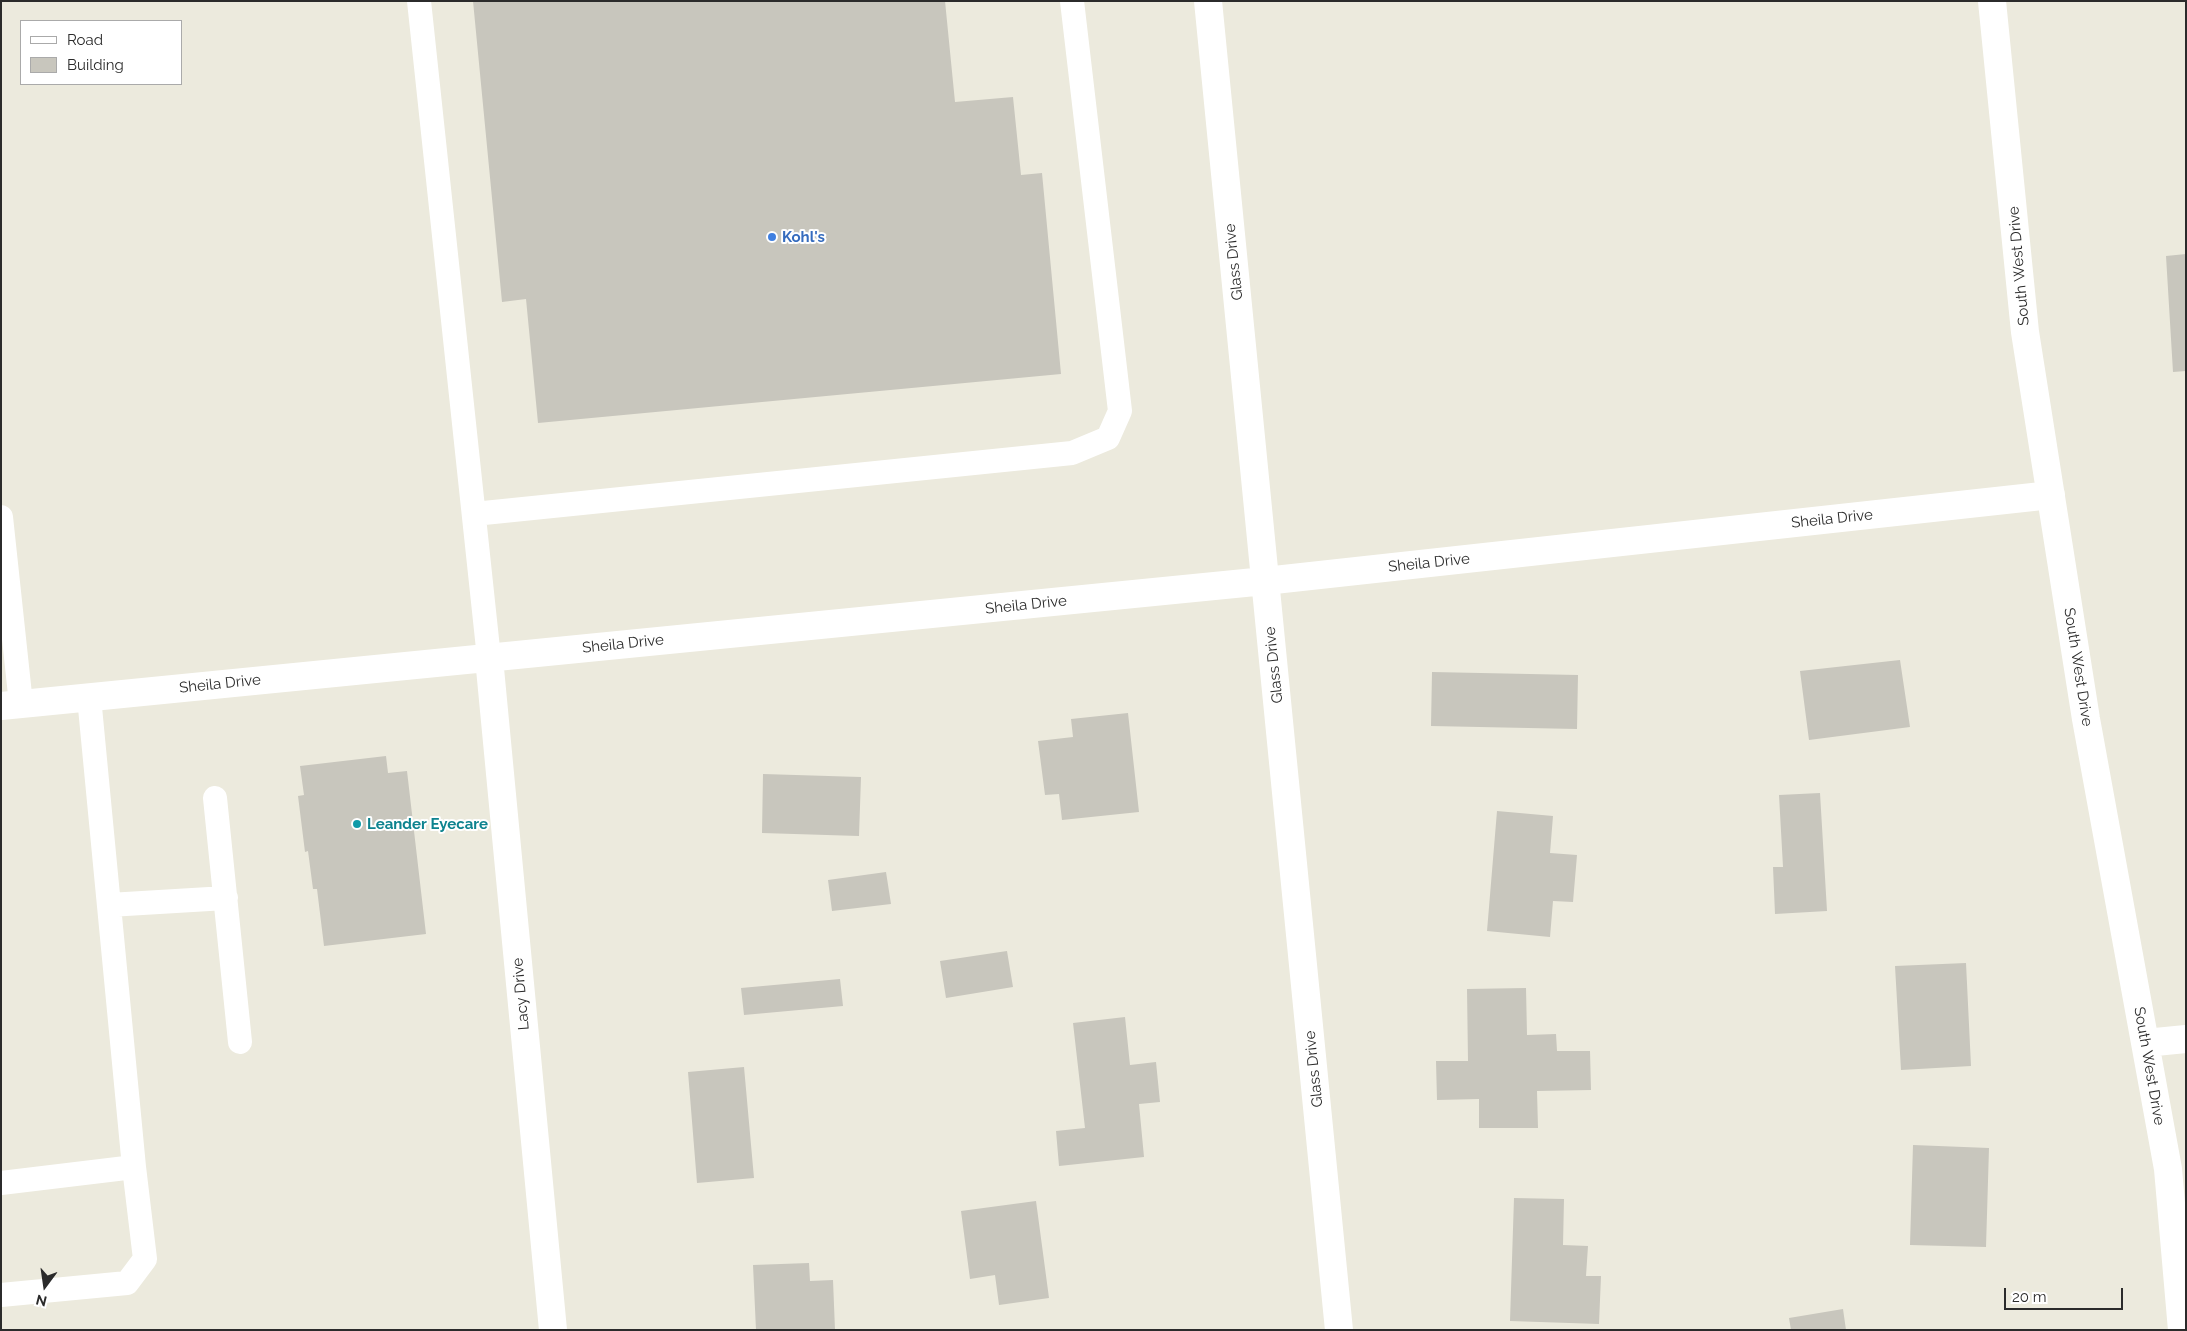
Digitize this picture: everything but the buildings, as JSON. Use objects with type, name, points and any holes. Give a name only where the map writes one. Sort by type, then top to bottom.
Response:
[{"type":"street","name":"Glass Drive","points":[[1208,1],[1339,1330]]},
{"type":"street","name":"South West Drive","points":[[1992,1],[2025,332],[2086,719],[2168,1169],[2182,1330]]},
{"type":"street","name":"Sheila Drive","points":[[11,705],[1265,581],[2050,495]]},
{"type":"street","name":"Lacy Drive","points":[[489,658],[553,1330]]},
{"type":"street","points":[[2145,1043],[2186,1039]]},
{"type":"lane","points":[[419,1],[489,658]]},
{"type":"lane","points":[[474,514],[1072,453],[1108,438],[1120,411],[1072,1]]},
{"type":"lane","points":[[1,517],[11,705]]},
{"type":"lane","points":[[1,1295],[127,1284],[145,1259],[134,1167],[89,697]]},
{"type":"lane","points":[[215,798],[240,1042]]},
{"type":"lane","points":[[109,905],[226,898]]},
{"type":"lane","points":[[1,1183],[134,1167]]},
{"type":"place","name":"Kohl's","points":[[772,237]]},
{"type":"place","name":"Leander Eyecare","points":[[357,824]]}]
